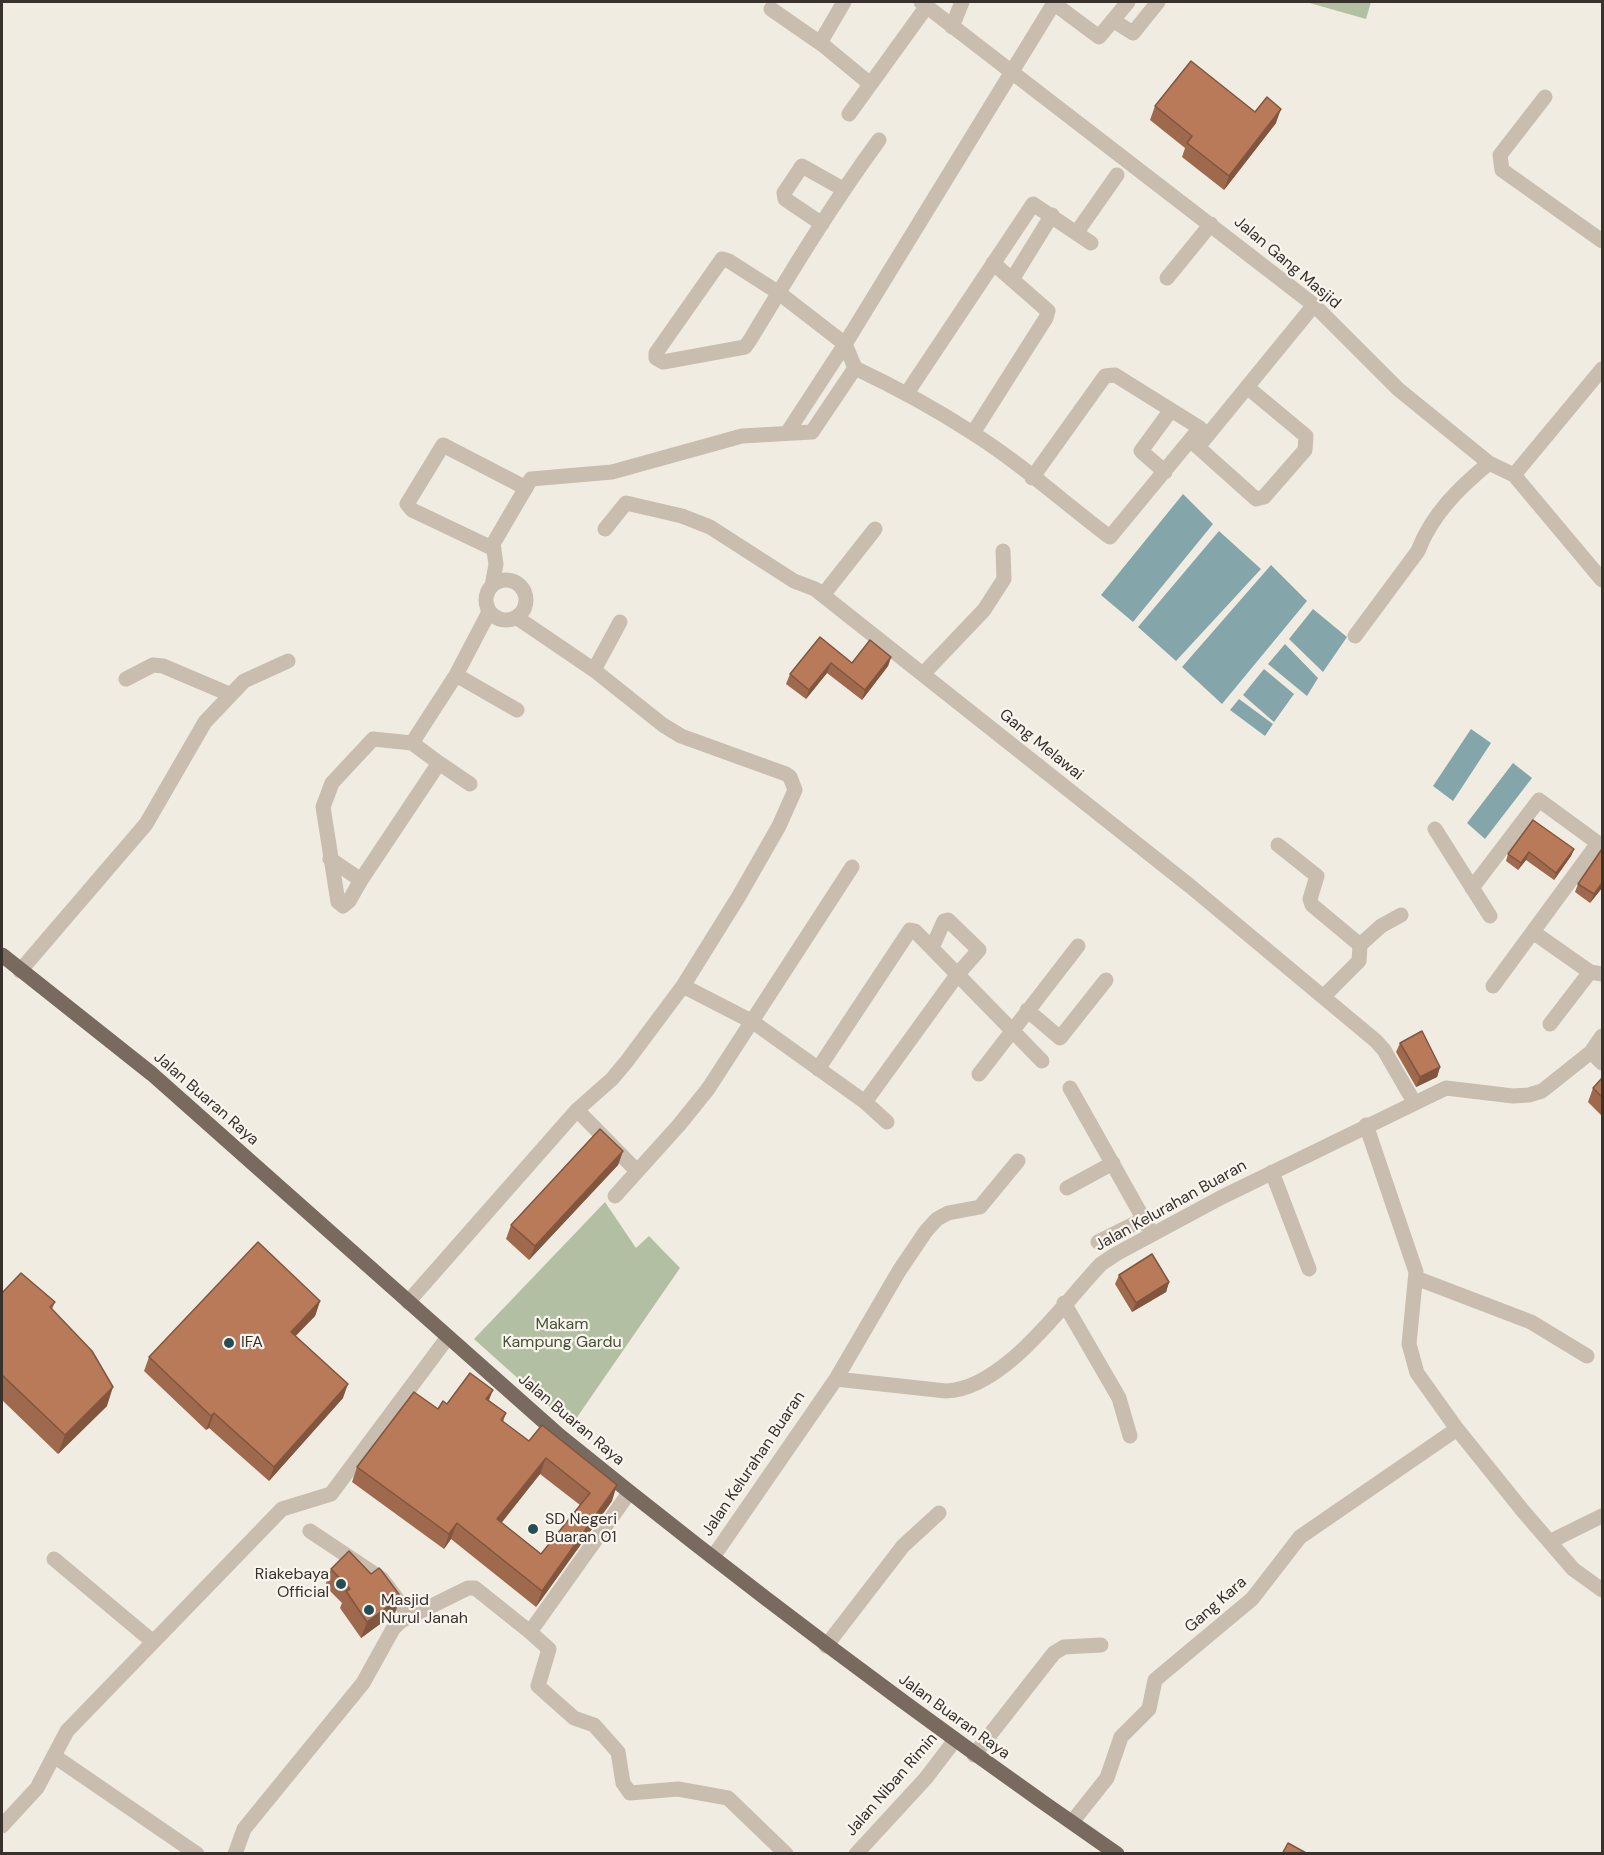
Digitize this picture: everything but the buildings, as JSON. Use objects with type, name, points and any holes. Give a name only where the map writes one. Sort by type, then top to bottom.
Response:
[{"type":"main road","name":"Jalan Buaran Raya","points":[[2,955],[152,1074],[408,1302],[561,1436],[629,1492],[826,1646],[974,1755],[1118,1854]]},
{"type":"street","points":[[820,43],[844,2]]},
{"type":"street","points":[[952,27],[962,2]]},
{"type":"street","points":[[787,433],[845,344],[1053,2],[1099,37],[1128,2]]},
{"type":"street","points":[[1114,21],[1132,33],[1158,2]]},
{"type":"street","points":[[849,114],[924,4]]},
{"type":"street","name":"Jalan Gang Masjid","points":[[924,4],[1314,305],[1398,389],[1489,463],[1514,475],[1602,580]]},
{"type":"street","points":[[771,9],[820,43],[869,83]]},
{"type":"street","points":[[1545,97],[1500,155],[1499,162],[1502,170],[1599,233]]},
{"type":"street","points":[[879,140],[843,189],[822,224],[778,293],[745,346],[663,362],[656,358],[656,353],[722,259],[778,293],[845,344],[855,368],[907,393],[974,433],[1110,537],[1165,472],[1247,387],[1314,305]]},
{"type":"street","points":[[822,224],[785,200],[784,193],[802,166],[843,189]]},
{"type":"street","points":[[1077,232],[1117,175]]},
{"type":"street","points":[[907,393],[1033,204],[1091,243]]},
{"type":"street","points":[[1013,278],[1052,215]]},
{"type":"street","points":[[1167,278],[1211,224]]},
{"type":"street","points":[[974,433],[1047,318],[1048,311],[1013,278],[993,263]]},
{"type":"street","points":[[412,743],[456,675],[489,612],[486,598],[492,586],[496,564],[494,544],[531,479],[612,472],[730,438],[809,433],[815,430],[855,368]]},
{"type":"street","points":[[1514,475],[1602,369]]},
{"type":"street","points":[[1032,478],[1105,376],[1115,375],[1198,425],[1194,444]]},
{"type":"street","points":[[1194,444],[1258,500],[1264,497],[1305,450],[1306,436],[1247,387]]},
{"type":"street","points":[[1165,472],[1141,451],[1171,410]]},
{"type":"street","points":[[494,549],[412,510],[407,504],[443,445],[526,488]]},
{"type":"street","points":[[1355,636],[1418,550],[1424,534],[1440,511],[1489,463]]},
{"type":"street","name":"Gang Melawai","points":[[605,529],[626,503],[682,516],[710,528],[769,566],[823,595],[1190,886],[1323,996],[1384,1050],[1414,1102]]},
{"type":"street","points":[[823,595],[875,529]]},
{"type":"street","points":[[923,674],[984,610],[1004,579],[1003,550]]},
{"type":"street","points":[[492,586],[497,582],[511,581],[522,589],[526,602],[516,617]]},
{"type":"street","points":[[408,1302],[577,1110],[612,1079],[683,986],[779,826],[795,790],[793,782],[786,774],[681,736],[663,725],[594,670],[516,617],[500,620],[489,612]]},
{"type":"street","points":[[594,670],[620,622]]},
{"type":"street","points":[[20,971],[146,824],[199,730],[229,694],[244,681],[288,661]]},
{"type":"street","points":[[126,679],[153,666],[163,666],[229,694]]},
{"type":"street","points":[[456,675],[517,710]]},
{"type":"street","points":[[439,764],[361,880],[350,901],[343,906],[340,905],[330,859],[323,807],[332,783],[373,739],[412,743],[470,784]]},
{"type":"street","points":[[1472,888],[1539,800],[1600,845],[1493,986]]},
{"type":"street","points":[[1436,829],[1490,916]]},
{"type":"street","points":[[1278,845],[1317,876],[1310,898],[1312,905],[1360,945]]},
{"type":"street","points":[[330,859],[361,880]]},
{"type":"street","points":[[615,1196],[708,1089],[852,867]]},
{"type":"street","points":[[1323,996],[1359,961],[1360,945],[1381,926],[1401,915]]},
{"type":"street","points":[[865,1102],[957,975],[979,949],[948,920],[945,921],[932,948]]},
{"type":"street","points":[[819,1069],[907,932],[915,931],[1042,1061]]},
{"type":"street","points":[[1533,932],[1596,973],[1550,1024]]},
{"type":"street","points":[[979,1074],[1078,946]]},
{"type":"street","points":[[1027,1010],[1060,1038],[1106,980]]},
{"type":"street","points":[[683,986],[753,1022],[865,1102],[887,1122]]},
{"type":"street","name":"Jalan Kelurahan Buaran","points":[[713,1557],[836,1379],[959,1391],[1001,1369],[1023,1351],[1101,1264],[1152,1234],[1366,1125],[1446,1088],[1529,1095],[1554,1083],[1591,1052],[1602,1036]]},
{"type":"street","points":[[1591,1052],[1602,1063]]},
{"type":"street","points":[[1070,1088],[1152,1234]]},
{"type":"street","points":[[577,1110],[637,1171]]},
{"type":"street","points":[[1366,1125],[1395,1206],[1416,1278],[1409,1344],[1417,1373],[1457,1429],[1551,1541],[1582,1577],[1602,1590]]},
{"type":"street","points":[[836,1379],[899,1271],[926,1231],[937,1219],[948,1213],[980,1207],[1018,1161]]},
{"type":"street","points":[[1067,1188],[1113,1163]]},
{"type":"street","points":[[1272,1172],[1309,1269]]},
{"type":"street","points":[[1098,1242],[1144,1219]]},
{"type":"street","points":[[1416,1278],[1531,1322],[1587,1356]]},
{"type":"street","points":[[1064,1303],[1119,1398],[1130,1436]]},
{"type":"street","points":[[2,1826],[36,1788],[67,1731],[282,1509],[331,1494],[448,1337]]},
{"type":"street","name":"Gang Kara","points":[[1072,1822],[1107,1778],[1121,1737],[1149,1709],[1155,1680],[1252,1599],[1300,1537],[1457,1429]]},
{"type":"street","points":[[530,1632],[629,1492]]},
{"type":"street","points":[[826,1646],[903,1546],[939,1513]]},
{"type":"street","points":[[1551,1541],[1602,1516]]},
{"type":"street","points":[[310,1531],[382,1579],[410,1615]]},
{"type":"street","points":[[54,1559],[152,1641]]},
{"type":"street","points":[[235,1854],[244,1829],[363,1683],[393,1629],[410,1615],[468,1588],[475,1588],[549,1649],[538,1686],[573,1718],[594,1725],[618,1752],[623,1783],[630,1792],[678,1789],[728,1798],[786,1854]]},
{"type":"street","points":[[974,1755],[1054,1653],[1064,1647],[1101,1646]]},
{"type":"street","name":"Jalan Niban Rimin","points":[[856,1854],[926,1778],[955,1740]]},
{"type":"street","points":[[54,1756],[197,1854]]},
{"type":"green space","points":[[1306,2],[1371,2],[1366,19]]},
{"type":"green space","name":"Makam Kampung Gardu","points":[[605,1202],[636,1248],[649,1236],[680,1268],[571,1426],[474,1339]]},
{"type":"water","points":[[1183,494],[1213,524],[1133,622],[1101,595]]},
{"type":"water","points":[[1219,531],[1261,569],[1176,661],[1138,627]]},
{"type":"water","points":[[1271,565],[1307,601],[1222,704],[1182,667]]},
{"type":"water","points":[[1313,609],[1347,637],[1323,672],[1289,639]]},
{"type":"water","points":[[1285,644],[1318,678],[1307,696],[1268,664]]},
{"type":"water","points":[[1264,669],[1294,694],[1274,722],[1243,695]]},
{"type":"water","points":[[1239,699],[1273,724],[1265,736],[1230,710]]},
{"type":"water","points":[[1471,729],[1491,743],[1453,801],[1433,786]]},
{"type":"water","points":[[1513,763],[1532,778],[1485,839],[1467,823]]},
{"type":"place","name":"IFA","points":[[229,1343]]},
{"type":"place","name":"SD Negeri Buaran 01","points":[[533,1529]]},
{"type":"place","name":"Riakebaya Official","points":[[341,1584]]},
{"type":"place","name":"Masjid Nurul Janah","points":[[369,1610]]}]
